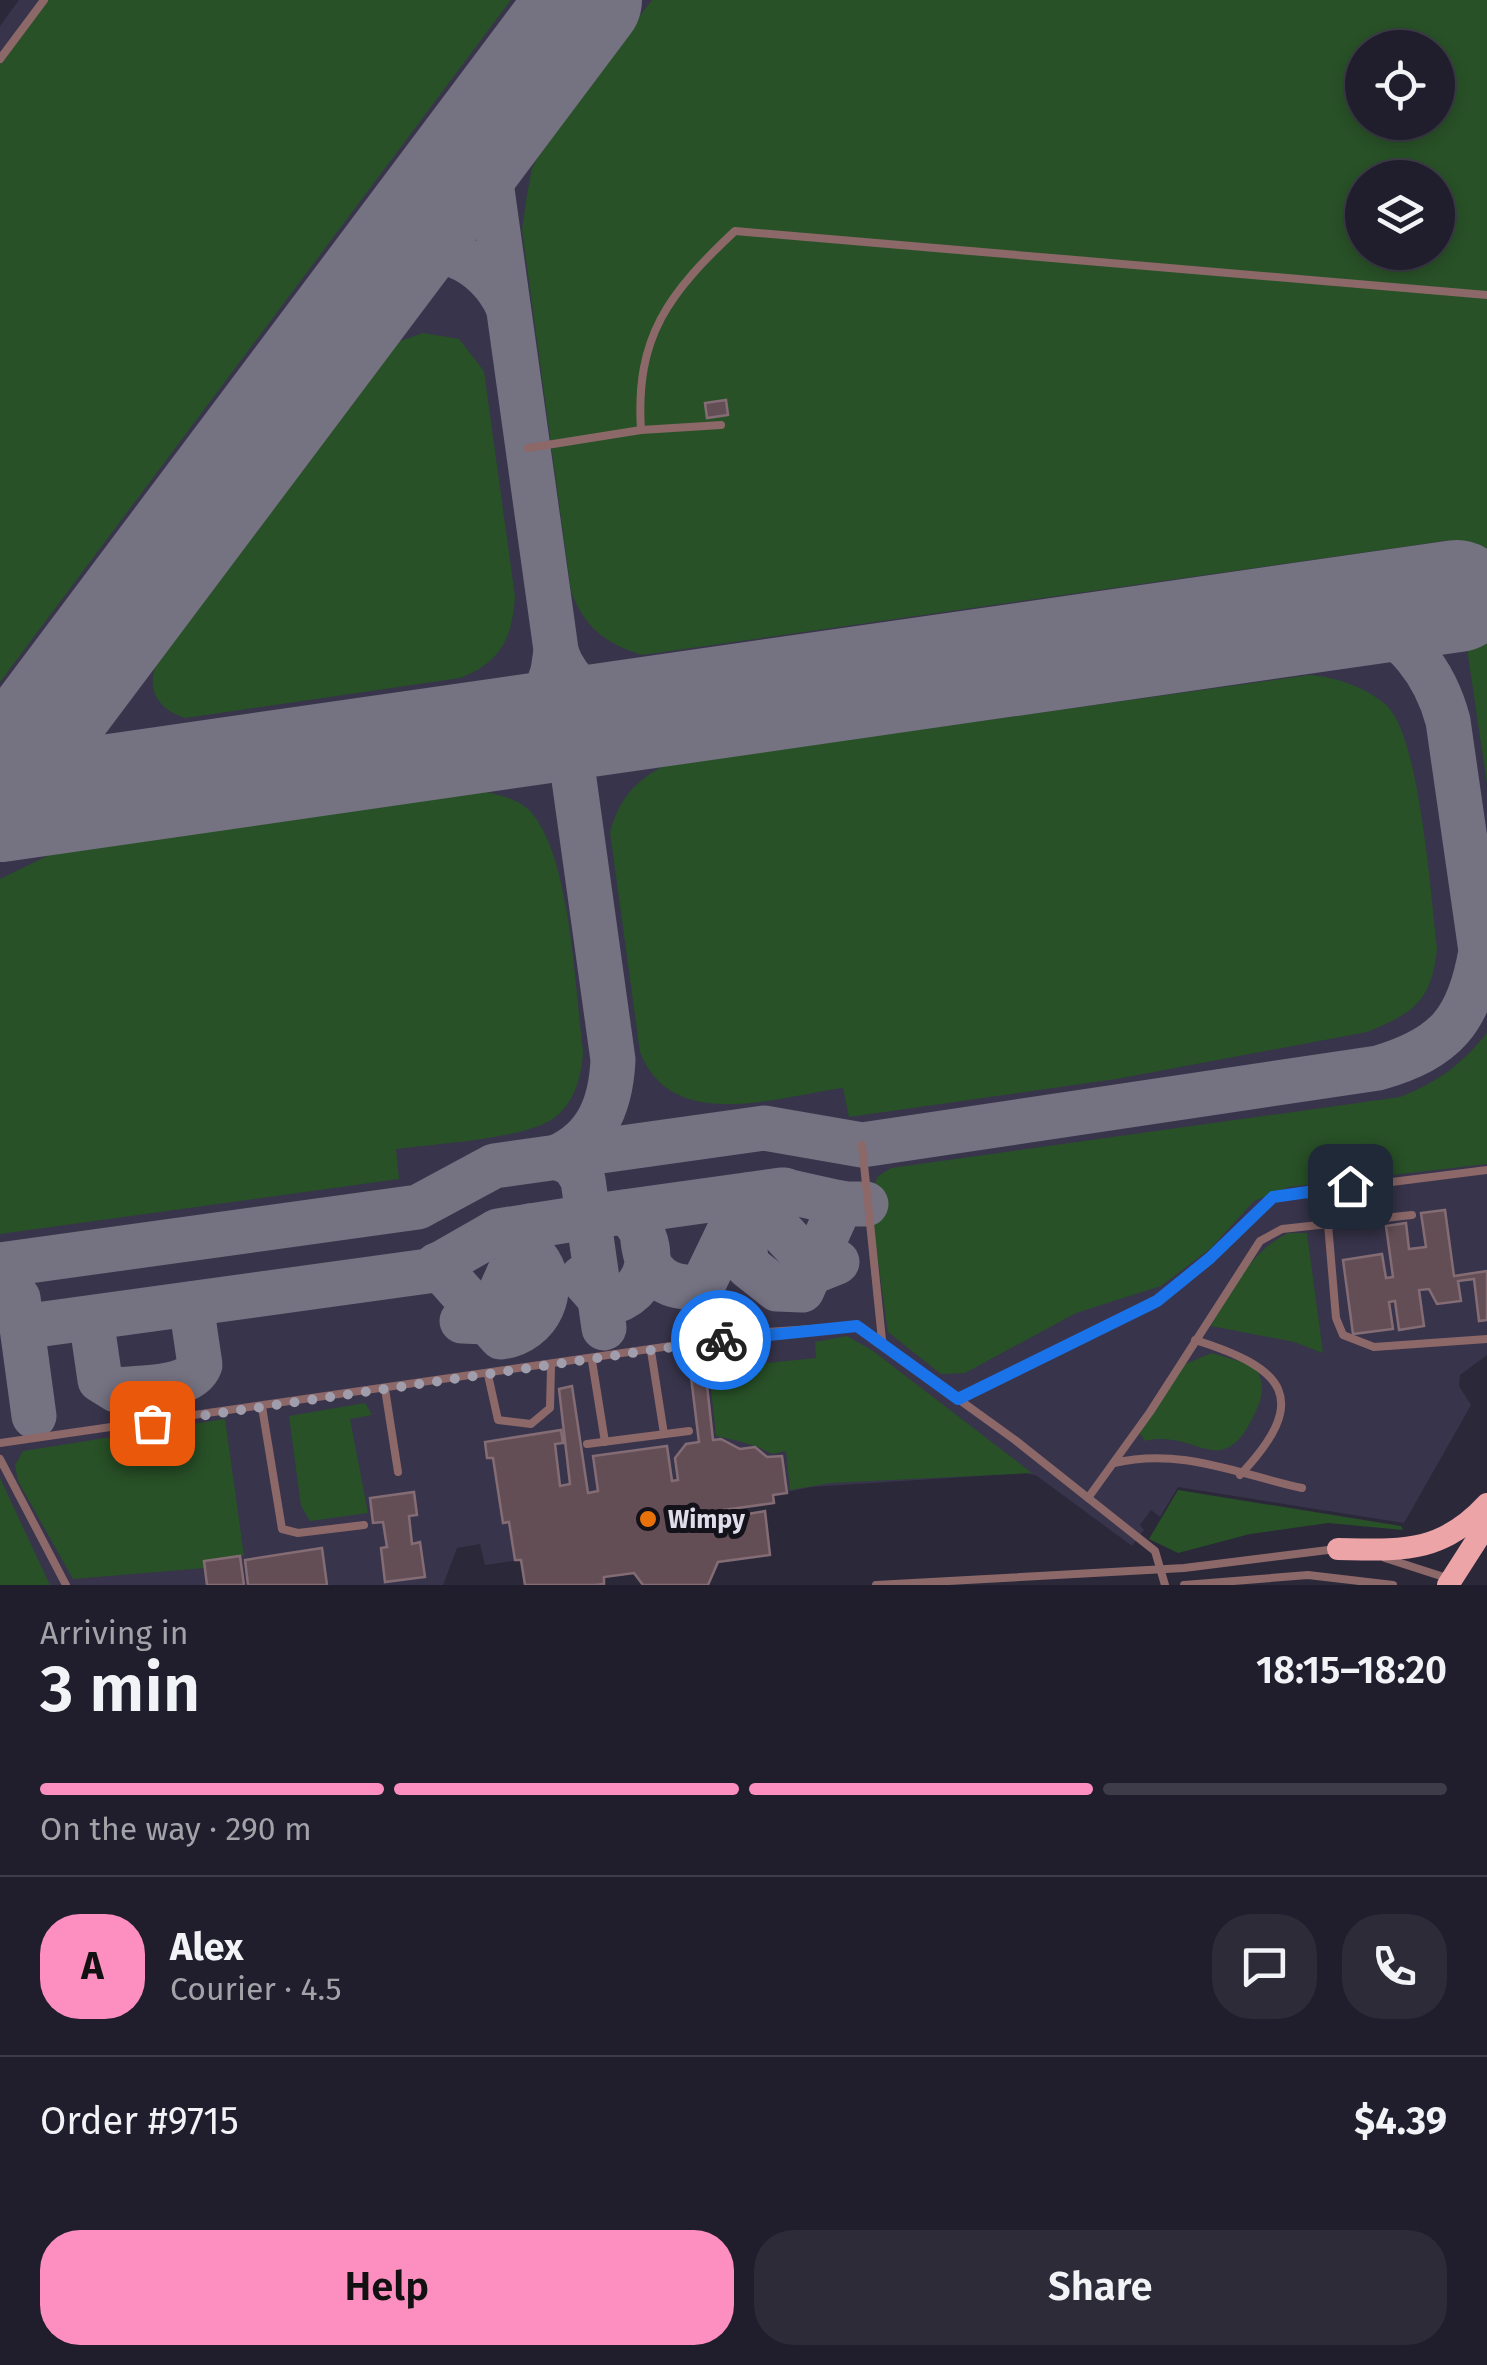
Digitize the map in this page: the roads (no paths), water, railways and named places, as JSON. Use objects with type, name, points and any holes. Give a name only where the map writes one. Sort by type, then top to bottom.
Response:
[{"type":"main road","points":[[1338,1549],[1404,1549],[1438,1542],[1452,1536],[1487,1504]]},
{"type":"main road","points":[[1450,1582],[1487,1524]]},
{"type":"lane","points":[[0,59],[44,0]]},
{"type":"lane","points":[[640,430],[638,390],[650,334],[670,300],[735,231],[1487,294]]},
{"type":"lane","points":[[528,448],[640,430],[721,425]]},
{"type":"lane","points":[[862,1145],[882,1340]]},
{"type":"lane","points":[[958,1399],[1157,1301],[1210,1258],[1273,1197],[1487,1170]]},
{"type":"lane","points":[[1088,1498],[1260,1241],[1282,1230],[1412,1214]]},
{"type":"lane","points":[[1328,1224],[1336,1318],[1343,1335],[1374,1348],[1487,1339]]},
{"type":"lane","points":[[0,1444],[841,1324],[857,1326],[882,1340],[1155,1551],[1165,1585]]},
{"type":"lane","points":[[1194,1340],[1256,1363],[1280,1387],[1285,1400],[1278,1426],[1240,1476]]},
{"type":"lane","points":[[652,1350],[664,1434]]},
{"type":"lane","points":[[592,1361],[605,1442]]},
{"type":"lane","points":[[488,1375],[498,1420],[532,1424],[550,1408],[551,1367]]},
{"type":"lane","points":[[385,1390],[398,1472]]},
{"type":"lane","points":[[262,1407],[282,1529],[298,1533],[364,1524]]},
{"type":"lane","points":[[587,1444],[689,1431]]},
{"type":"lane","points":[[1114,1463],[1165,1456],[1200,1460],[1240,1476],[1302,1488]]},
{"type":"lane","points":[[0,1459],[66,1585]]},
{"type":"lane","points":[[876,1585],[1060,1572],[1162,1570],[1338,1549],[1406,1563],[1450,1582]]},
{"type":"lane","points":[[1060,1561],[1060,1572]]},
{"type":"lane","points":[[1184,1568],[1184,1585],[1286,1576],[1337,1576],[1393,1585]]},
{"type":"lane","points":[[1261,1585],[1286,1576]]},
{"type":"place","name":"Wimpy","points":[[648,1519]]}]
